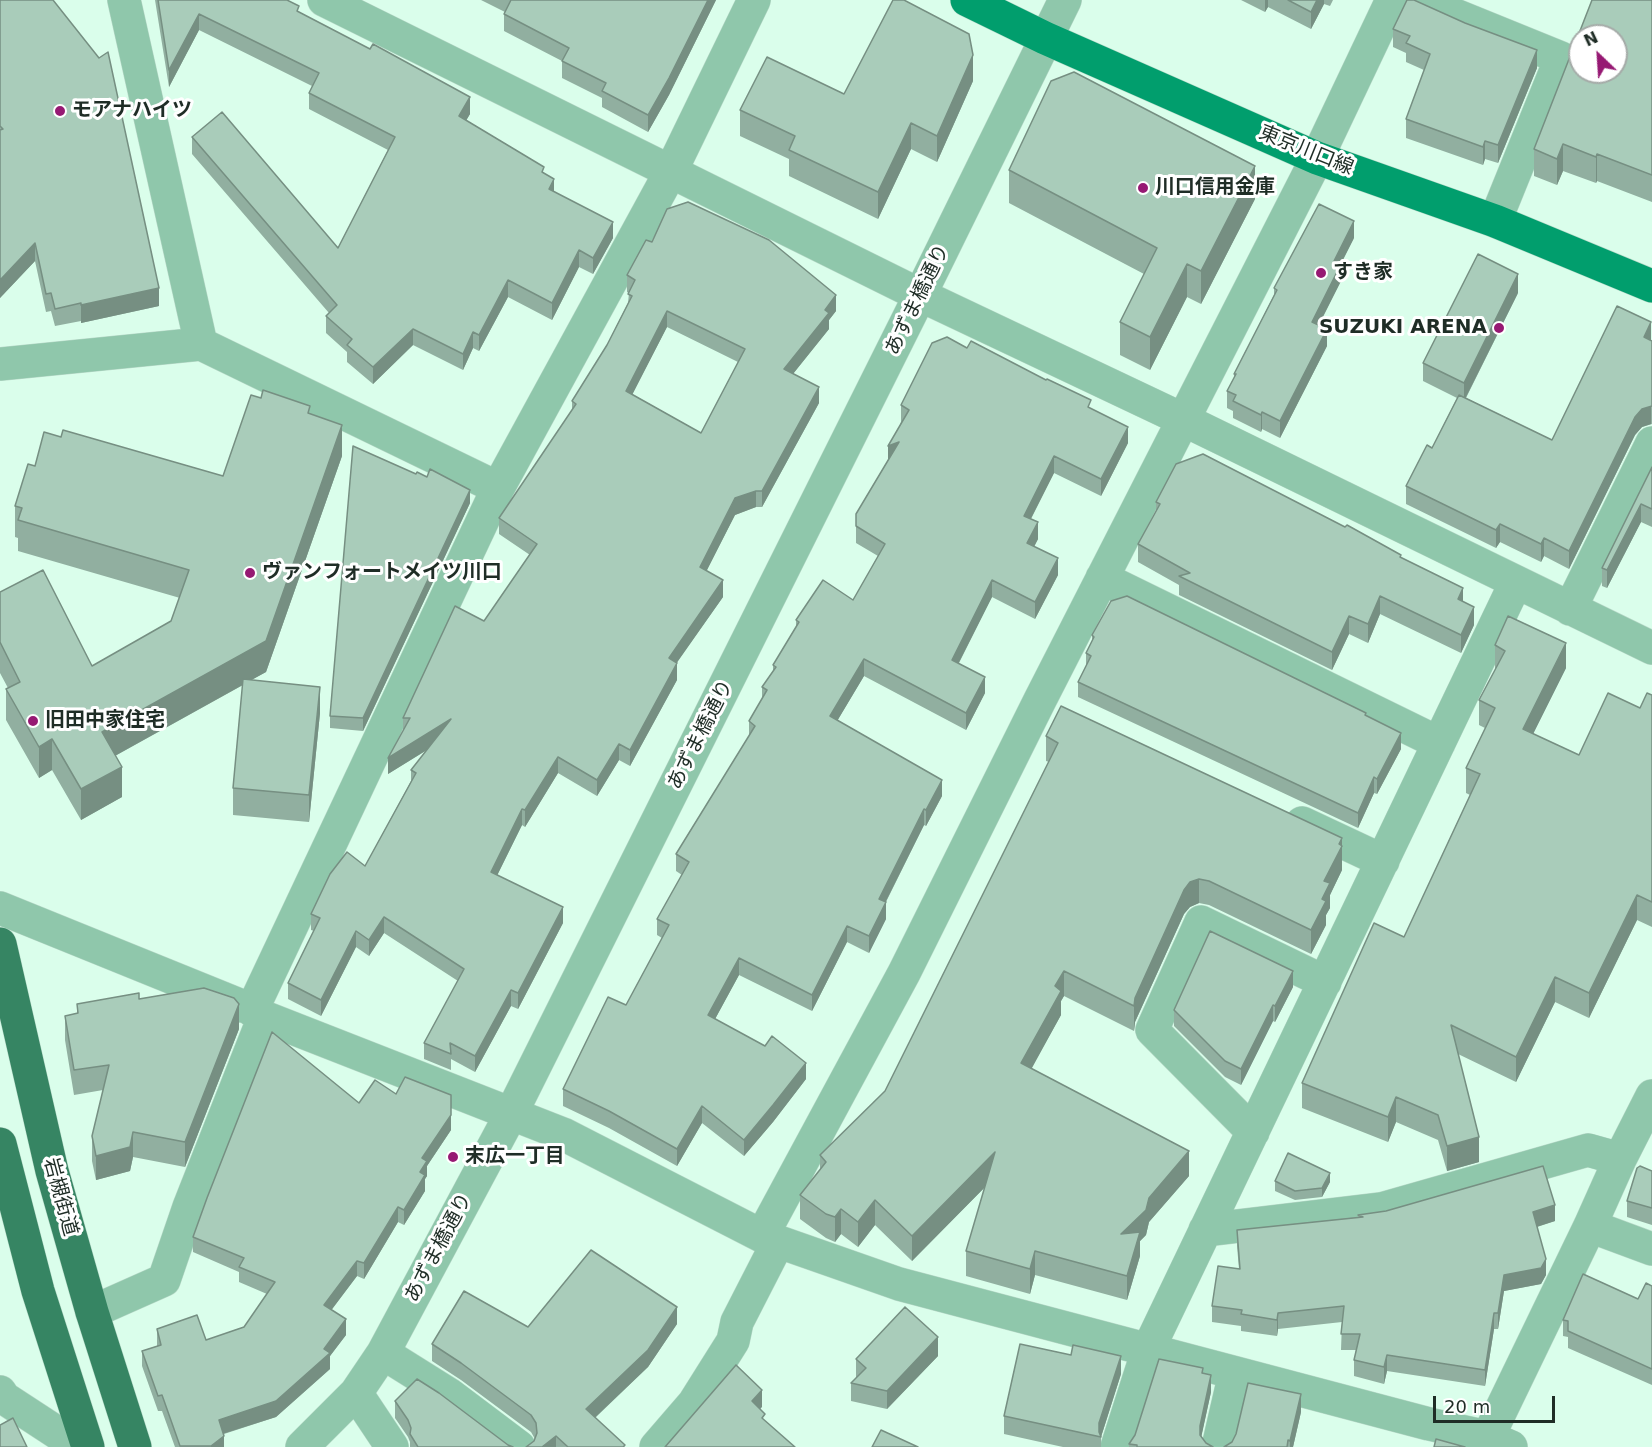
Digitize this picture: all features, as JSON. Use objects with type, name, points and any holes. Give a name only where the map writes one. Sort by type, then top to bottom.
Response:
[{"type":"highway","name":"岩槻街道","points":[[0,944],[52,1171],[92,1312],[135,1447]]},
{"type":"highway","points":[[0,1144],[38,1291],[88,1447]]},
{"type":"main road","name":"東京川口線","points":[[967,0],[1045,38],[1317,158],[1495,221],[1652,286]]},
{"type":"street","points":[[124,0],[201,344]]},
{"type":"street","points":[[324,0],[921,295],[1184,420],[1652,648]]},
{"type":"street","points":[[92,1312],[164,1280],[258,1014],[498,488],[671,171],[754,0]]},
{"type":"street","name":"あずま橋通り","points":[[314,1443],[356,1393],[383,1353],[510,1114],[921,295],[1065,0]]},
{"type":"street","points":[[656,1447],[694,1403],[733,1341],[737,1322],[770,1239],[1040,700],[1317,158],[1392,0]]},
{"type":"street","points":[[1418,0],[1561,58],[1495,221]]},
{"type":"street","points":[[0,364],[201,344],[498,488]]},
{"type":"street","points":[[1570,609],[1652,443]]},
{"type":"street","points":[[1102,578],[1439,743]]},
{"type":"street","points":[[1117,1447],[1148,1350],[1516,582]]},
{"type":"street","points":[[1040,700],[1072,715]]},
{"type":"street","points":[[1276,810],[1383,861]]},
{"type":"street","points":[[0,908],[258,1014],[563,1134],[770,1239],[898,1284],[1235,1373],[1425,1435],[1500,1442],[1590,1226],[1652,1096]]},
{"type":"street","points":[[1253,1132],[1152,1030],[1202,922],[1325,982]]},
{"type":"street","points":[[1205,1230],[1381,1209],[1588,1150],[1620,1159]]},
{"type":"street","points":[[1590,1226],[1652,1249]]},
{"type":"street","points":[[383,1353],[450,1395],[519,1447]]},
{"type":"street","points":[[1218,1447],[1235,1373]]},
{"type":"street","points":[[0,1392],[4,1398],[79,1447]]},
{"type":"street","points":[[356,1393],[392,1447]]},
{"type":"building","points":[[0,0],[53,0],[99,58],[108,52],[159,288],[55,309],[51,293],[46,294],[35,243],[0,280],[0,130],[3,129],[0,126]]},
{"type":"building","points":[[158,0],[287,0],[299,6],[297,11],[370,49],[373,44],[470,97],[459,116],[544,167],[542,172],[554,179],[549,189],[613,222],[593,258],[579,250],[552,303],[508,280],[479,335],[473,332],[463,354],[413,329],[373,367],[347,345],[352,339],[326,316],[337,305],[192,137],[222,112],[338,248],[395,137],[309,93],[319,73],[199,14],[169,70]]},
{"type":"building","points":[[511,0],[708,0],[648,115],[602,91],[606,83],[562,61],[569,48],[504,14]]},
{"type":"building","points":[[893,0],[904,0],[969,34],[973,55],[937,136],[911,123],[878,192],[789,150],[795,136],[740,110],[767,57],[844,94]]},
{"type":"building","points":[[1288,0],[1317,0],[1311,12]]},
{"type":"building","points":[[1407,0],[1414,0],[1465,23],[1537,50],[1498,145],[1485,141],[1483,147],[1406,119],[1430,54],[1406,43],[1410,36],[1393,29]]},
{"type":"building","points":[[1592,0],[1652,0],[1652,175],[1563,144],[1557,159],[1534,149],[1568,62],[1568,84],[1628,84],[1628,24],[1583,24]]},
{"type":"building","points":[[1074,72],[1255,166],[1201,271],[1187,264],[1150,337],[1120,322],[1157,248],[1009,170],[1051,81]]},
{"type":"building","points":[[688,202],[769,240],[836,295],[825,310],[829,313],[784,369],[819,387],[762,491],[735,498],[700,567],[723,580],[669,658],[677,663],[630,750],[619,744],[597,780],[558,757],[525,810],[522,809],[491,872],[563,907],[518,993],[511,990],[475,1056],[450,1043],[451,1054],[424,1043],[464,969],[384,917],[369,940],[356,931],[321,1000],[288,983],[320,918],[311,914],[330,874],[347,852],[365,866],[416,773],[411,770],[451,719],[388,758],[410,718],[403,718],[455,606],[484,621],[537,544],[499,518],[576,404],[572,401],[607,345],[632,296],[628,294],[635,280],[627,275],[646,240],[652,242],[667,209]],"holes":[[[667,311],[745,349],[701,433],[626,391]]]},
{"type":"building","points":[[1319,204],[1354,221],[1334,261],[1341,264],[1312,322],[1327,329],[1280,421],[1262,412],[1261,415],[1233,401],[1236,395],[1227,391],[1277,290],[1274,288]]},
{"type":"building","points":[[1478,254],[1518,274],[1464,383],[1423,363]]},
{"type":"building","points":[[1617,306],[1651,322],[1644,337],[1652,341],[1652,406],[1642,409],[1635,417],[1569,551],[1544,538],[1541,544],[1500,524],[1496,530],[1406,486],[1427,445],[1432,448],[1459,395],[1552,440]]},
{"type":"building","points":[[947,337],[967,348],[971,341],[1046,380],[1091,400],[1088,407],[1128,427],[1101,479],[1054,456],[1024,516],[1038,522],[1027,543],[1058,558],[1035,602],[992,580],[952,660],[985,677],[966,713],[864,659],[830,716],[942,780],[926,810],[924,809],[879,899],[886,902],[869,936],[847,926],[812,995],[739,958],[708,1015],[765,1046],[772,1036],[806,1063],[744,1140],[702,1106],[677,1149],[609,1111],[563,1089],[608,997],[626,1005],[669,925],[657,919],[689,862],[676,854],[755,726],[749,721],[767,690],[762,687],[776,667],[773,665],[799,622],[796,620],[823,580],[853,600],[885,544],[856,526],[856,514],[899,442],[888,446],[909,410],[901,405],[932,343]]},
{"type":"building","points":[[263,390],[310,406],[308,413],[342,425],[266,641],[102,732],[122,767],[81,789],[52,739],[39,747],[6,689],[20,682],[0,642],[0,592],[43,570],[92,666],[171,621],[189,570],[18,520],[22,508],[15,506],[28,464],[35,466],[44,432],[61,437],[63,430],[223,476],[251,395],[261,398]]},
{"type":"building","points":[[353,446],[416,474],[417,472],[427,477],[430,469],[470,490],[363,718],[330,716]]},
{"type":"building","points":[[1203,454],[1345,527],[1347,525],[1401,555],[1400,557],[1463,588],[1458,599],[1474,607],[1461,635],[1380,596],[1368,624],[1349,616],[1332,652],[1179,576],[1190,573],[1138,544],[1160,504],[1156,502],[1176,464]]},
{"type":"building","points":[[1652,467],[1652,509],[1641,504],[1607,570],[1602,568]]},
{"type":"building","points":[[1127,596],[1366,713],[1365,715],[1401,733],[1377,779],[1374,777],[1358,813],[1078,682],[1091,656],[1086,653],[1094,637],[1092,635],[1111,601]]},
{"type":"building","points":[[1508,616],[1566,643],[1523,729],[1579,755],[1608,693],[1640,708],[1647,693],[1652,695],[1652,902],[1637,895],[1589,993],[1555,977],[1516,1057],[1451,1025],[1479,1137],[1447,1146],[1438,1115],[1396,1097],[1388,1117],[1302,1083],[1374,923],[1404,937],[1480,774],[1466,768],[1495,708],[1479,700],[1505,651],[1495,645]]},
{"type":"building","points":[[243,679],[320,687],[309,795],[233,788]]},
{"type":"building","points":[[1061,706],[1342,838],[1339,844],[1342,846],[1324,881],[1330,883],[1322,899],[1326,901],[1311,930],[1209,881],[1199,879],[1190,882],[1184,890],[1135,998],[1134,1006],[1064,971],[1055,986],[1061,991],[1021,1063],[1189,1151],[1149,1198],[1146,1210],[1121,1234],[1140,1232],[1127,1276],[1035,1251],[1030,1269],[966,1251],[995,1152],[912,1236],[875,1200],[858,1222],[841,1209],[835,1217],[826,1214],[800,1195],[826,1162],[820,1155],[885,1091],[1058,743],[1046,736]]},
{"type":"building","points":[[1210,931],[1293,971],[1241,1069],[1225,1061],[1174,1010]]},
{"type":"building","points":[[204,988],[234,998],[239,1004],[185,1142],[133,1132],[130,1147],[96,1156],[92,1136],[109,1065],[74,1070],[65,1016],[78,1013],[77,1004],[139,993],[139,999]]},
{"type":"building","points":[[272,1032],[359,1103],[375,1080],[396,1094],[405,1077],[451,1095],[451,1115],[422,1158],[427,1161],[420,1172],[425,1175],[404,1210],[398,1207],[364,1263],[357,1261],[324,1305],[346,1319],[324,1349],[330,1353],[276,1401],[219,1420],[224,1436],[211,1446],[180,1446],[162,1395],[158,1396],[142,1351],[161,1345],[157,1329],[197,1315],[206,1340],[244,1327],[275,1282],[239,1267],[244,1258],[193,1237]]},
{"type":"building","points":[[1288,1153],[1330,1173],[1322,1188],[1295,1191],[1275,1181]]},
{"type":"building","points":[[1543,1166],[1555,1205],[1533,1212],[1546,1259],[1541,1268],[1504,1275],[1498,1313],[1494,1313],[1485,1370],[1387,1355],[1384,1367],[1354,1360],[1360,1334],[1341,1334],[1344,1306],[1278,1313],[1277,1320],[1241,1314],[1242,1310],[1212,1306],[1218,1266],[1240,1269],[1237,1230],[1363,1217],[1358,1215],[1386,1211]]},
{"type":"building","points":[[1640,1166],[1652,1171],[1652,1208],[1627,1201],[1637,1168]]},
{"type":"building","points":[[591,1250],[677,1307],[648,1350],[586,1409],[625,1445],[623,1447],[568,1447],[556,1436],[542,1447],[526,1447],[534,1441],[537,1433],[536,1423],[531,1415],[432,1344],[464,1291],[528,1327]]},
{"type":"building","points":[[1583,1274],[1638,1299],[1646,1283],[1652,1286],[1652,1369],[1568,1331],[1568,1321],[1563,1320]]},
{"type":"building","points":[[905,1307],[938,1337],[887,1391],[851,1383],[866,1368],[856,1359]]},
{"type":"building","points":[[1020,1344],[1071,1355],[1073,1345],[1121,1356],[1099,1423],[1101,1437],[1004,1416]]},
{"type":"building","points":[[1159,1359],[1203,1368],[1202,1373],[1211,1375],[1200,1435],[1206,1443],[1213,1447],[1137,1447],[1137,1445],[1129,1444],[1135,1435]]},
{"type":"building","points":[[736,1365],[762,1390],[752,1401],[765,1414],[762,1418],[795,1447],[665,1447]]},
{"type":"building","points":[[417,1379],[513,1447],[418,1447],[410,1434],[411,1428],[408,1420],[395,1401]]},
{"type":"building","points":[[1248,1383],[1301,1394],[1287,1447],[1224,1447],[1232,1442],[1236,1434]]},
{"type":"building","points":[[13,1418],[27,1447],[0,1447],[0,1425]]},
{"type":"building","points":[[881,1430],[918,1447],[872,1447]]},
{"type":"building","points":[[1436,1439],[1465,1447],[1434,1447]]},
{"type":"place","name":"モアナハイツ","points":[[60,111]]},
{"type":"place","name":"川口信用金庫","points":[[1143,188]]},
{"type":"place","name":"すき家","points":[[1321,273]]},
{"type":"place","name":"SUZUKI ARENA","points":[[1499,328]]},
{"type":"place","name":"ヴァンフォートメイツ川口","points":[[250,573]]},
{"type":"place","name":"旧田中家住宅","points":[[33,721]]},
{"type":"place","name":"末広一丁目","points":[[453,1157]]}]
